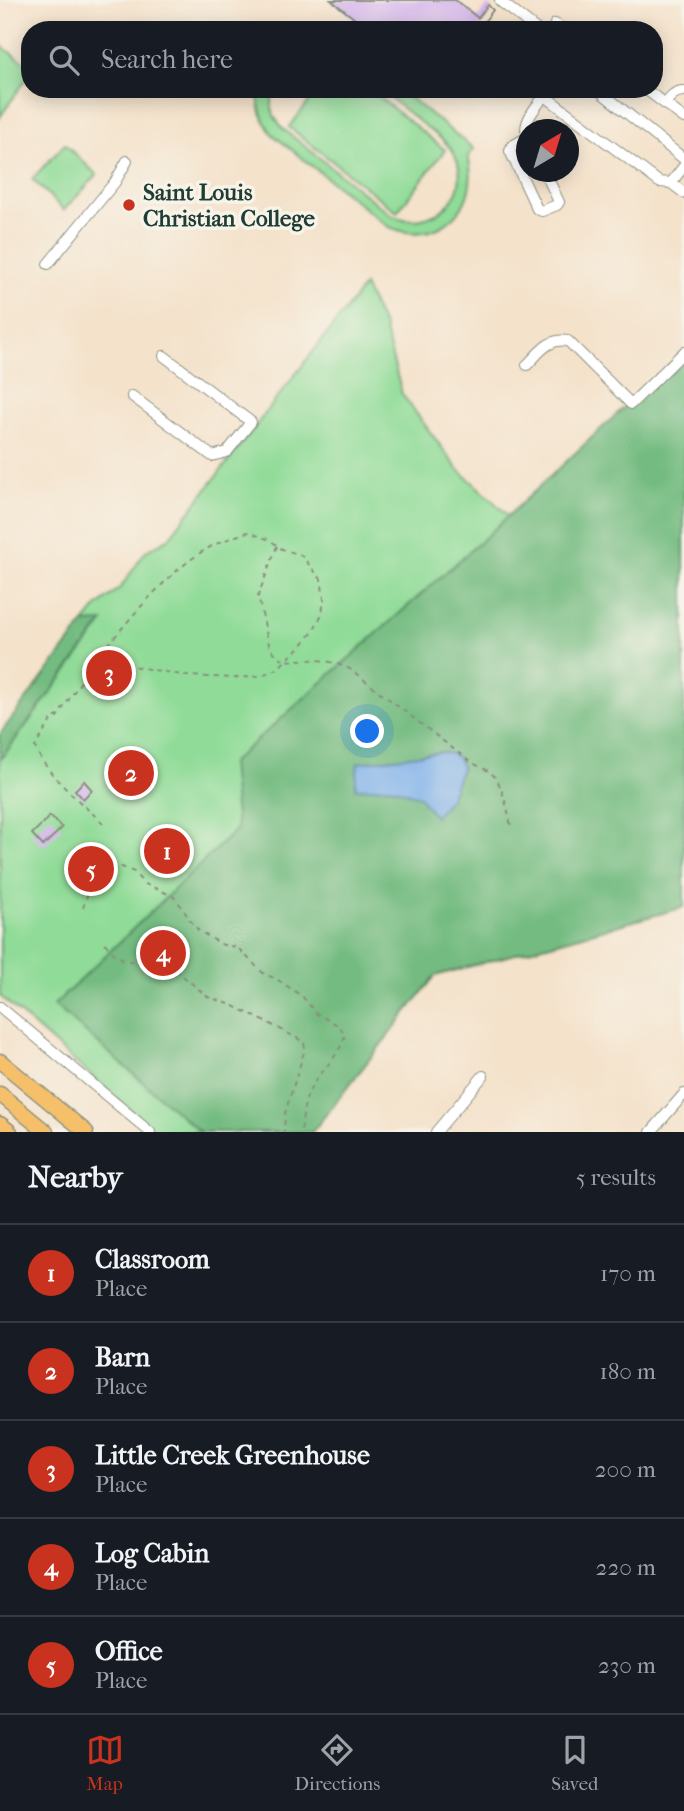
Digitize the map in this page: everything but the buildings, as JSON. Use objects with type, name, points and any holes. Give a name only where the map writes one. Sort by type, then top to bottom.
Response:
[{"type":"highway","points":[[0,1061],[86,1132]]},
{"type":"highway","points":[[0,1094],[46,1132]]},
{"type":"highway","points":[[0,1124],[10,1132]]},
{"type":"street","points":[[500,1],[526,21]]},
{"type":"street","points":[[665,104],[673,94],[684,91]]},
{"type":"street","points":[[529,119],[543,98]]},
{"type":"street","points":[[555,98],[659,182],[671,183],[684,193]]},
{"type":"street","points":[[608,98],[684,159]]},
{"type":"street","points":[[657,98],[684,118]]},
{"type":"street","points":[[516,144],[510,151],[516,164]]},
{"type":"street","points":[[48,264],[115,181],[127,160]]},
{"type":"street","points":[[671,183],[684,166]]},
{"type":"street","points":[[524,182],[537,209],[542,211],[559,202],[550,182]]},
{"type":"street","points":[[527,365],[550,342],[563,339],[631,404],[684,352]]},
{"type":"street","points":[[132,396],[212,456],[227,452],[251,422],[164,356]]},
{"type":"street","points":[[0,1007],[150,1132]]},
{"type":"street","points":[[436,1132],[483,1076]]},
{"type":"street","points":[[651,1132],[684,1094]]},
{"type":"path","points":[[95,660],[187,676],[260,676],[277,669],[312,634],[322,614],[324,599],[321,579],[301,555],[248,532],[212,546],[188,562],[128,620],[95,660],[57,717],[52,717],[35,747],[50,772],[106,826]]},
{"type":"path","points":[[278,545],[258,596],[270,649],[285,661],[319,659],[350,669],[469,761],[496,778],[511,826]]},
{"type":"path","points":[[83,908],[91,883],[121,867],[134,872],[143,883],[173,896],[200,931],[223,945],[237,947],[263,972],[302,996],[317,1014],[338,1025],[345,1034],[344,1041],[338,1054],[311,1087],[303,1108],[301,1132]]},
{"type":"path","points":[[105,943],[113,954],[133,963],[165,961],[208,997],[232,1005],[304,1042],[305,1049],[285,1113],[284,1132]]},
{"type":"green space","points":[[0,45],[21,60],[21,86],[0,117]]},
{"type":"green space","points":[[259,98],[272,98],[274,116],[282,128],[391,215],[422,219],[447,206],[455,195],[459,182],[459,167],[447,144],[390,98],[410,98],[474,149],[468,156],[471,175],[462,208],[438,228],[423,232],[405,232],[387,226],[272,134],[261,113]]},
{"type":"green space","points":[[312,98],[380,98],[445,150],[397,212],[289,127]]},
{"type":"green space","points":[[65,144],[97,175],[64,210],[32,179]]},
{"type":"green space","points":[[364,286],[384,327],[402,394],[457,468],[509,516],[684,907],[435,976],[312,1132],[155,1132],[0,996],[0,760],[103,623],[84,623],[97,607],[121,587],[146,551],[168,539]]},
{"type":"green space","points":[[684,351],[684,907],[435,976],[312,1132],[200,1132],[54,1005],[237,829],[231,763],[490,533]]},
{"type":"green space","points":[[103,622],[0,760],[0,734],[84,623]]},
{"type":"water","points":[[440,752],[454,755],[462,767],[451,797],[435,817],[419,796],[390,787],[355,789],[358,763]]},
{"type":"waterway","points":[[677,416],[684,418]]},
{"type":"place","name":"Saint Louis Christian College","points":[[129,205]]},
{"type":"place","name":"Little Creek Greenhouse","points":[[109,673]]},
{"type":"place","name":"Barn","points":[[131,773]]},
{"type":"place","name":"Classroom","points":[[167,851]]},
{"type":"place","name":"Office","points":[[91,869]]},
{"type":"place","name":"Log Cabin","points":[[163,953]]}]
